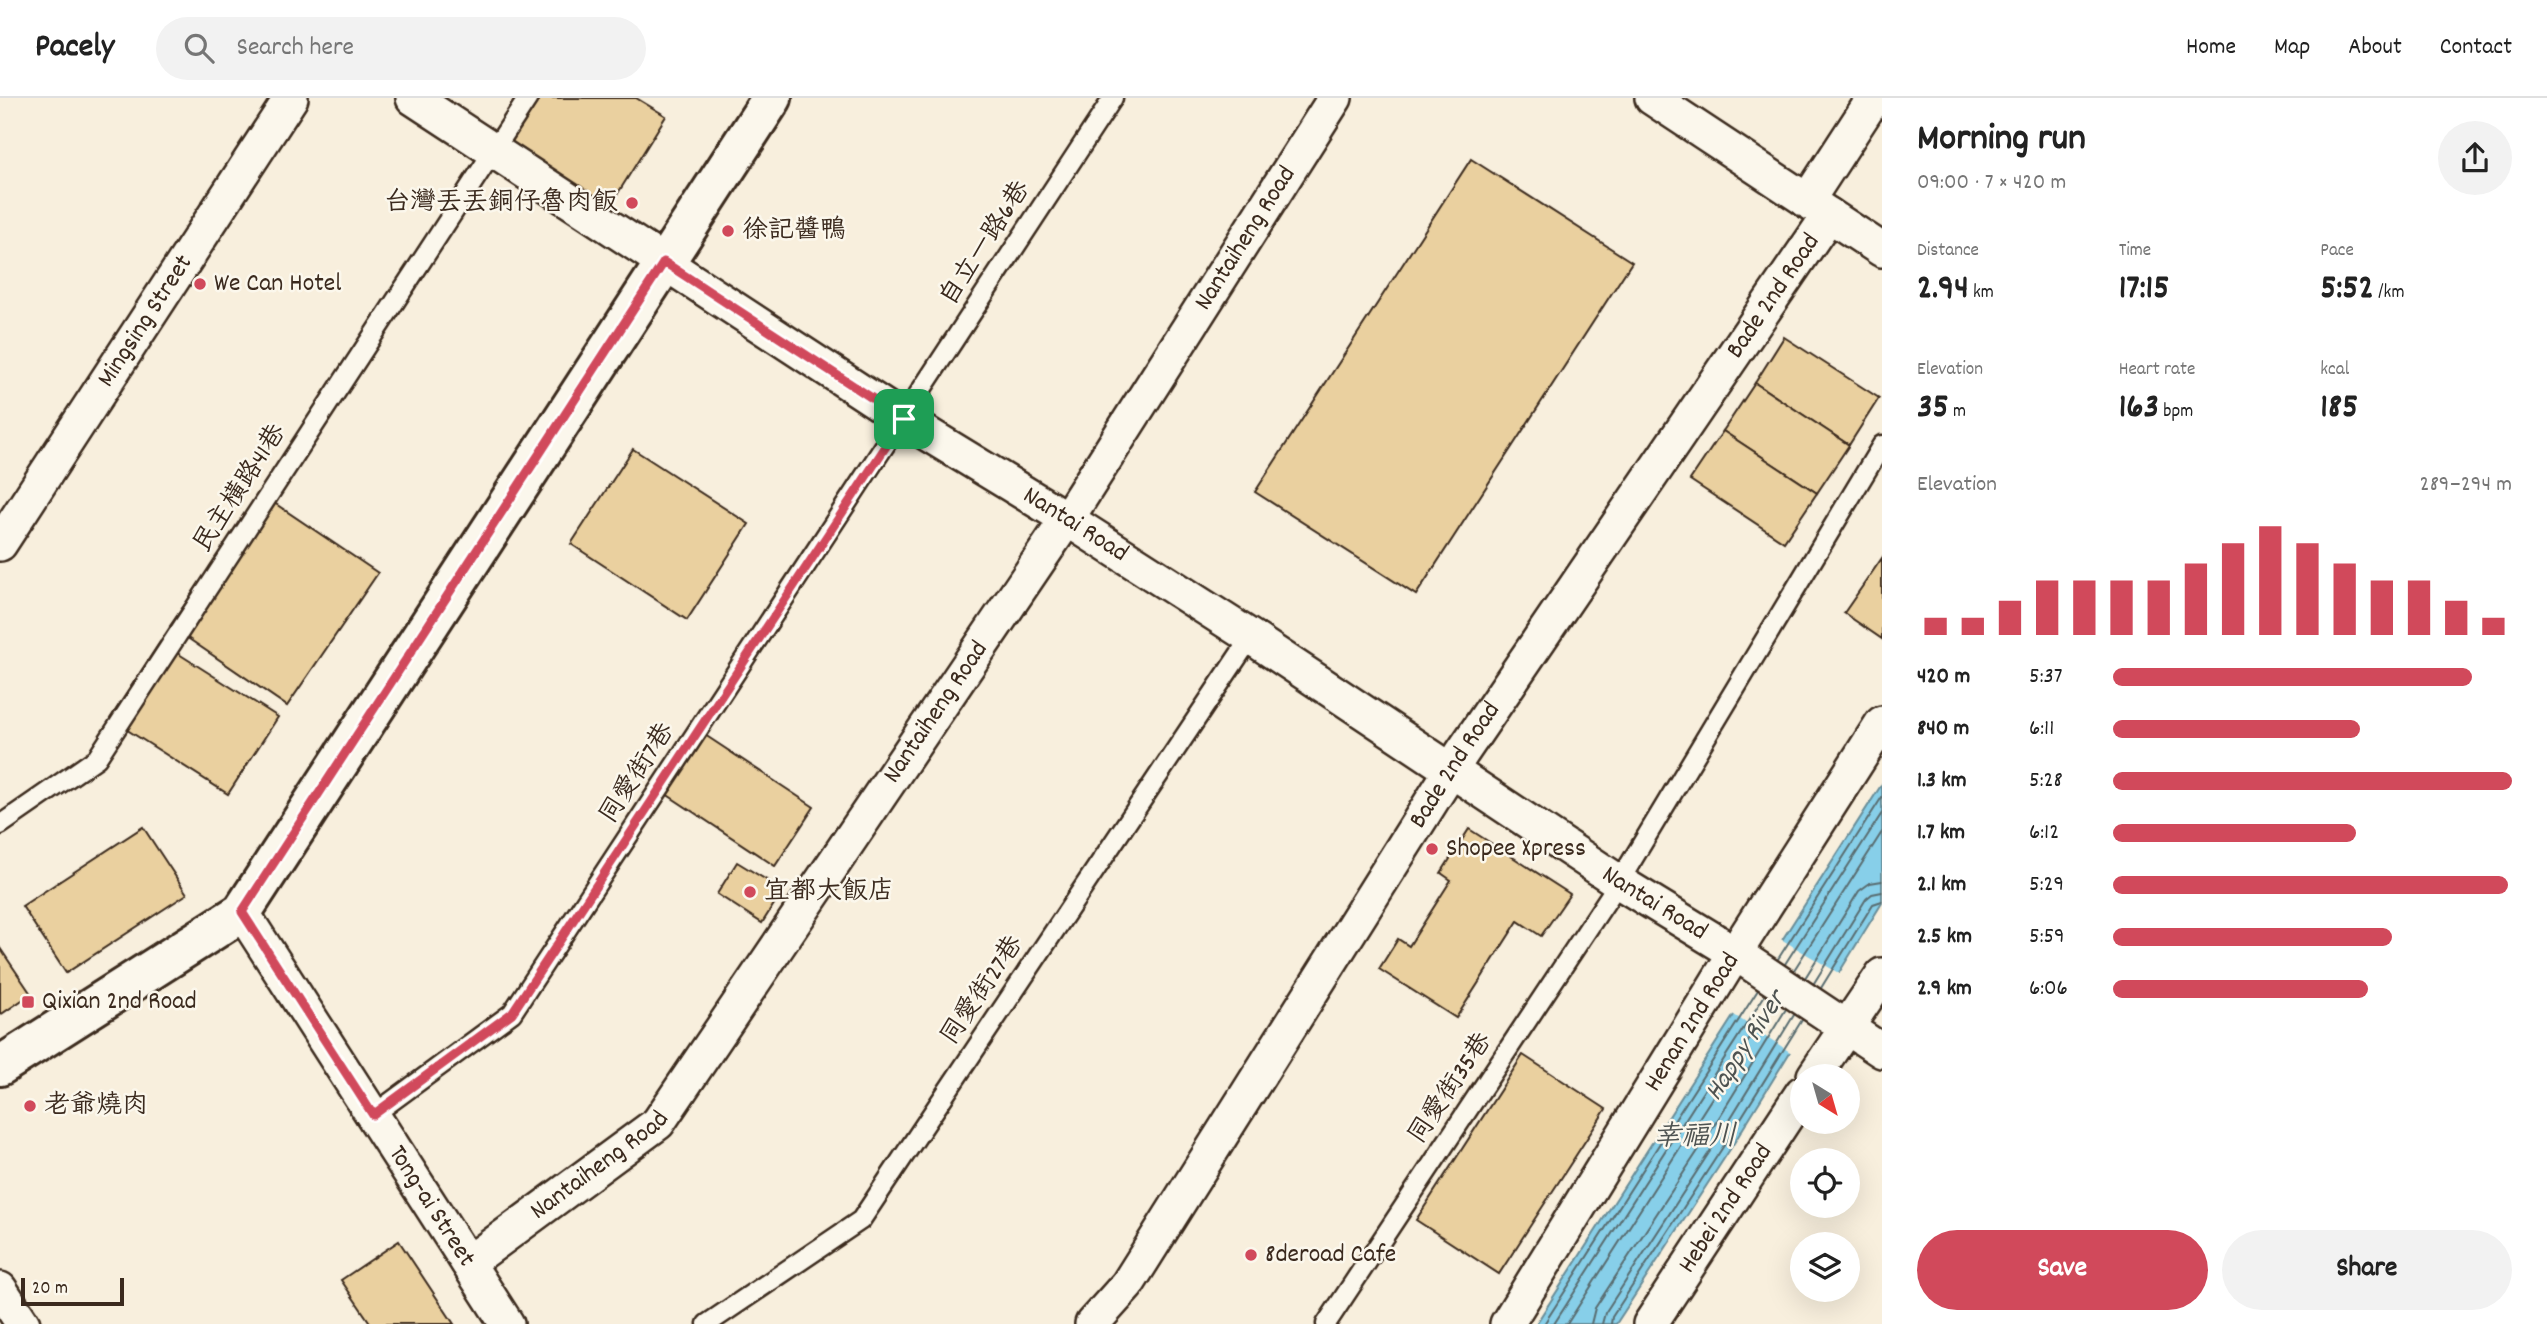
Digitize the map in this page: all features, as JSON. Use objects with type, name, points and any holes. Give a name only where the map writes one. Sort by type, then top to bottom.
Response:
[{"type":"street","name":"Mingsing Street","points":[[0,544],[291,98]]},
{"type":"street","name":"Nantai Road","points":[[413,98],[904,419],[1251,637],[1619,882],[1735,953],[1845,1028]]},
{"type":"street","points":[[0,1066],[242,912],[772,98]]},
{"type":"street","name":"Nantaiheng Road","points":[[468,1263],[658,1123],[1067,519],[1335,98]]},
{"type":"street","points":[[1652,98],[1882,250]]},
{"type":"street","name":"Bade 2nd Road","points":[[1092,1324],[1127,1285],[1451,770],[1818,208],[1874,98]]},
{"type":"street","name":"Henan 2nd Road","points":[[1507,1324],[1735,953],[1882,723]]},
{"type":"street","name":"Tong-ai Street","points":[[242,912],[507,1324]]},
{"type":"street","points":[[1822,1064],[1882,975]]},
{"type":"street","points":[[1845,1028],[1882,1051]]},
{"type":"street","name":"Hebei 2nd Road","points":[[1650,1324],[1790,1111]]},
{"type":"street","points":[[0,1289],[23,1324]]},
{"type":"lane","name":"民主橫路41巷","points":[[0,825],[97,758],[528,98]]},
{"type":"lane","name":"自立一路6巷","points":[[904,419],[1114,98]]},
{"type":"lane","name":"同愛街7巷","points":[[373,1115],[512,1013],[904,419]]},
{"type":"lane","name":"同愛街35巷","points":[[1326,1324],[1619,882],[1882,445]]},
{"type":"lane","name":"同愛街27巷","points":[[707,1324],[862,1220],[1251,637]]},
{"type":"water","name":"幸福川","points":[[1882,784],[1882,903],[1729,1151],[1616,1324],[1536,1324]]},
{"type":"pier","points":[[1779,938],[1842,975],[1793,1054],[1731,1013]]},
{"type":"building","points":[[524,98],[636,98],[666,116],[610,206],[499,138]]},
{"type":"building","points":[[1471,159],[1632,262],[1416,595],[1255,492]]},
{"type":"building","points":[[1784,337],[1879,398],[1849,445],[1755,383]]},
{"type":"building","points":[[1755,383],[1849,445],[1817,493],[1723,431]]},
{"type":"building","points":[[1723,431],[1817,493],[1784,542],[1690,480]]},
{"type":"building","points":[[633,449],[749,524],[687,620],[571,544]]},
{"type":"building","points":[[261,494],[378,573],[287,706],[170,626]]},
{"type":"building","points":[[1882,558],[1882,639],[1844,613]]},
{"type":"building","points":[[160,642],[278,717],[228,794],[110,719]]},
{"type":"building","points":[[705,735],[814,807],[775,866],[666,794]]},
{"type":"building","points":[[143,827],[187,894],[66,973],[22,906]]},
{"type":"building","points":[[1469,829],[1570,894],[1541,936],[1518,921],[1456,1018],[1379,969],[1398,939],[1409,946],[1451,880],[1441,873]]},
{"type":"building","name":"宜都大飯店","points":[[737,862],[783,890],[762,923],[717,894]]},
{"type":"building","points":[[0,948],[31,994],[0,1015]]},
{"type":"building","points":[[1523,1055],[1606,1109],[1499,1274],[1416,1220]]},
{"type":"building","points":[[399,1241],[454,1324],[371,1324],[341,1280]]},
{"type":"place","name":"台灣丟丟銅仔魯肉飯","points":[[632,203]]},
{"type":"place","name":"徐記醬鴨","points":[[728,231]]},
{"type":"place","name":"We Can Hotel","points":[[200,284]]},
{"type":"place","name":"Shopee Xpress","points":[[1432,849]]},
{"type":"place","name":"宜都大飯店","points":[[750,892]]},
{"type":"place","name":"Qixian 2nd Road","points":[[28,1002]]},
{"type":"place","name":"老爺燒肉","points":[[30,1106]]},
{"type":"place","name":"8deroad Cafe","points":[[1251,1255]]},
{"type":"route","points":[[664,262],[904,419],[512,1013],[373,1115],[242,912],[664,262]]},
{"type":"water label","name":"Happy River","points":[[1747,1047]]}]
